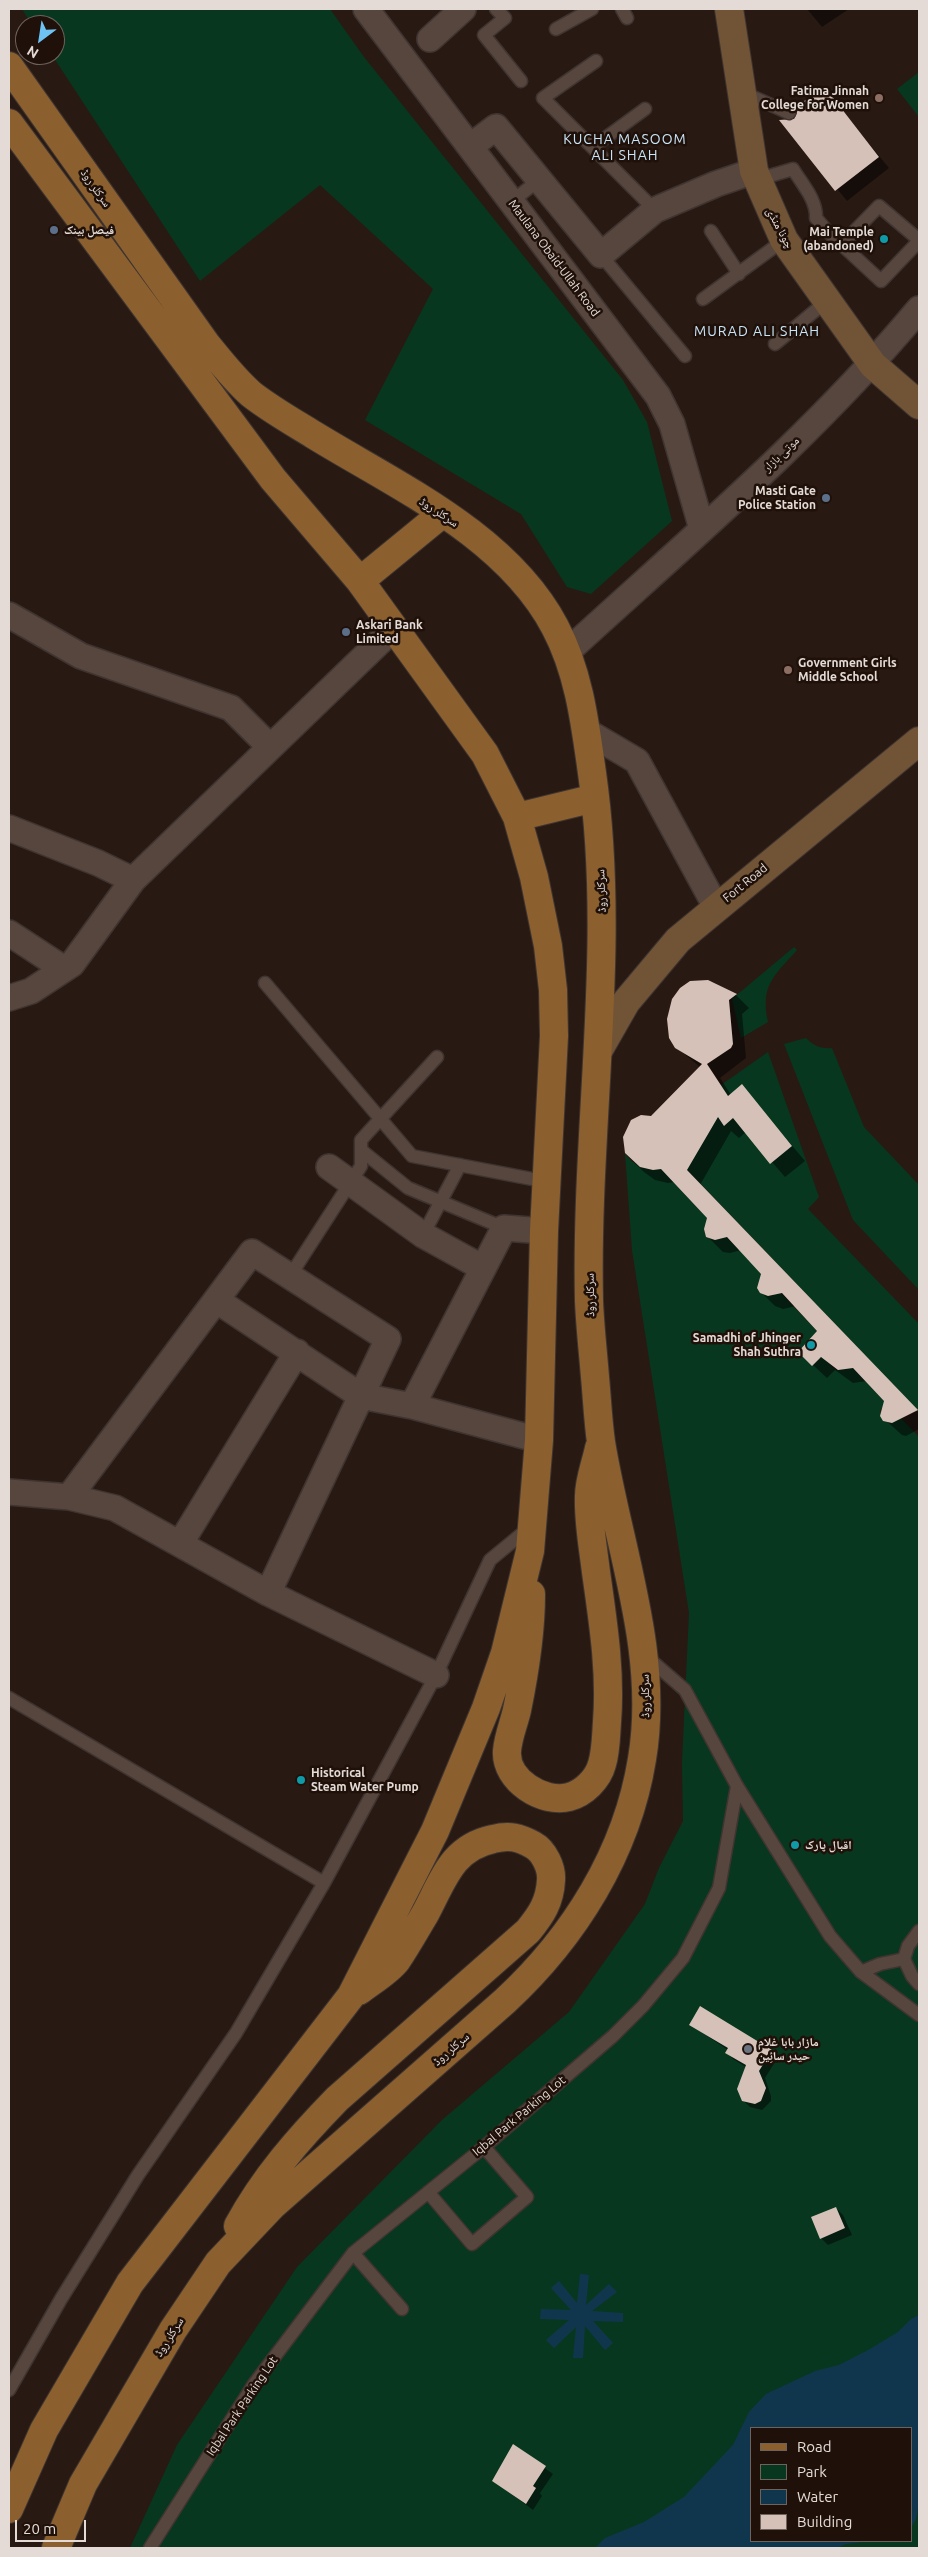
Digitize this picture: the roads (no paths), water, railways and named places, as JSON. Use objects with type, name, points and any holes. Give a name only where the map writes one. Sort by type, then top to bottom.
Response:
[{"type":"main road","name":"سرکلر روڈ","points":[[9,66],[207,345],[232,376],[253,395],[291,421],[443,513],[479,538],[522,579],[544,608],[566,652],[582,704],[600,849],[602,920],[598,1051],[590,1198],[589,1304],[601,1442],[625,1548],[644,1654],[646,1717],[642,1760],[629,1814],[611,1861],[569,1930],[530,1978],[272,2206],[218,2262],[173,2330],[83,2484],[56,2548]]},
{"type":"main road","points":[[9,123],[273,479],[360,582],[394,628],[485,754],[517,817],[542,907],[553,990],[554,1036],[544,1231],[539,1440],[531,1538],[531,1627],[521,1691],[507,1752],[512,1768],[523,1785],[542,1795],[554,1798],[568,1797],[581,1792],[592,1783],[602,1765],[606,1743],[608,1705],[607,1653],[593,1549],[589,1495],[601,1442]]},
{"type":"main road","points":[[360,582],[443,513]]},
{"type":"main road","points":[[517,817],[595,798]]},
{"type":"main road","points":[[9,2509],[44,2430],[130,2283],[351,1996],[435,1832],[486,1708],[505,1653],[531,1538]]},
{"type":"main road","points":[[218,2262],[262,2185],[308,2129],[337,2099],[528,1931],[542,1914],[550,1896],[552,1876],[546,1860],[537,1847],[522,1838],[507,1836],[470,1846],[456,1858],[446,1873],[396,1962],[351,1996]]},
{"type":"street","name":"Maulana Obaid-Ullah Road","points":[[366,9],[658,396],[672,424],[702,529]]},
{"type":"street","points":[[430,39],[462,9]]},
{"type":"street","name":"چونا منڈی","points":[[729,9],[755,175],[784,240],[873,365],[919,405]]},
{"type":"street","points":[[475,143],[496,127],[601,256],[655,210],[716,184],[755,175]]},
{"type":"street","name":"موتی بازار","points":[[566,652],[702,529],[873,365],[919,309]]},
{"type":"street","points":[[9,615],[81,656],[231,708],[269,746]]},
{"type":"street","points":[[9,998],[31,991],[72,964],[134,880],[269,746],[394,628]]},
{"type":"street","points":[[586,731],[637,761],[716,907]]},
{"type":"street","name":"Fort Road","points":[[598,1051],[626,1002],[678,940],[919,741]]},
{"type":"street","points":[[9,828],[134,880]]},
{"type":"street","points":[[9,933],[64,969]]},
{"type":"street","points":[[329,1166],[423,1235],[483,1268]]},
{"type":"street","points":[[412,1406],[504,1228],[544,1231]]},
{"type":"street","points":[[69,1497],[252,1252],[388,1339],[268,1593]]},
{"type":"street","points":[[216,1300],[298,1352],[361,1396],[412,1406],[539,1440]]},
{"type":"street","points":[[180,1544],[298,1352]]},
{"type":"street","points":[[9,1492],[69,1497],[115,1508],[268,1593],[436,1675]]},
{"type":"lane","points":[[496,9],[505,18],[484,35],[521,81]]},
{"type":"lane","points":[[556,29],[592,9]]},
{"type":"lane","points":[[596,61],[543,98],[655,210]]},
{"type":"lane","points":[[742,92],[789,113]]},
{"type":"lane","points":[[592,147],[644,109]]},
{"type":"lane","points":[[755,175],[793,169],[812,199],[816,209],[816,218],[842,244],[881,280],[919,241],[879,206],[842,244]]},
{"type":"lane","points":[[516,198],[539,180]]},
{"type":"lane","points":[[711,231],[739,274]]},
{"type":"lane","points":[[703,299],[784,240]]},
{"type":"lane","points":[[601,256],[685,356]]},
{"type":"lane","points":[[775,344],[828,300]]},
{"type":"lane","points":[[265,983],[379,1121],[412,1156],[548,1182]]},
{"type":"lane","points":[[290,1276],[361,1166],[362,1140],[437,1057]]},
{"type":"lane","points":[[361,1150],[408,1188],[504,1228]]},
{"type":"lane","points":[[423,1235],[460,1165]]},
{"type":"lane","points":[[9,2390],[61,2299],[138,2175],[236,2033],[324,1883],[436,1675],[490,1560],[531,1538]]},
{"type":"lane","points":[[644,1654],[685,1690],[737,1786],[830,1936],[861,1972],[919,2015]]},
{"type":"lane","points":[[9,1698],[324,1883]]},
{"type":"lane","name":"Iqbal Park Parking Lot","points":[[150,2548],[254,2384],[353,2253],[484,2147],[612,2036],[643,2006],[683,1958],[719,1888],[737,1786]]},
{"type":"lane","points":[[919,1931],[908,1946],[904,1959],[912,1976],[919,1984]]},
{"type":"lane","points":[[861,1972],[880,1964],[904,1959]]},
{"type":"lane","points":[[428,2192],[472,2244],[527,2197],[484,2147]]},
{"type":"lane","points":[[353,2253],[402,2308]]},
{"type":"water","points":[[580,2274],[589,2275],[586,2305],[609,2284],[617,2292],[592,2311],[623,2313],[623,2322],[593,2321],[613,2343],[605,2350],[585,2326],[583,2358],[573,2358],[576,2327],[554,2348],[546,2340],[569,2320],[540,2319],[541,2309],[571,2310],[551,2288],[559,2281],[577,2303]]},
{"type":"water","points":[[919,2315],[919,2502],[916,2519],[913,2524],[913,2427],[750,2427],[750,2542],[862,2542],[846,2544],[837,2548],[595,2548],[605,2538],[644,2522],[684,2497],[733,2445],[749,2412],[766,2394],[815,2371],[839,2365],[870,2349],[898,2332],[911,2319]]},
{"type":"place","name":"Fatima Jinnah College for Women","points":[[879,98]]},
{"type":"place","name":"فیصل بینک","points":[[54,230]]},
{"type":"place","name":"Mai Temple (abandoned)","points":[[884,239]]},
{"type":"place","name":"Masti Gate Police Station","points":[[826,498]]},
{"type":"place","name":"Askari Bank Limited","points":[[346,632]]},
{"type":"place","name":"Government Girls Middle School","points":[[788,670]]},
{"type":"place","name":"Samadhi of Jhinger Shah Suthra","points":[[811,1345]]},
{"type":"place","name":"Historical Steam Water Pump","points":[[301,1780]]},
{"type":"place","name":"اقبال پارک","points":[[795,1845]]},
{"type":"place","name":"مازار بابا غلام حیدر سائِین","points":[[748,2049]]},
{"type":"district","name":"KUCHA MASOOM ALI SHAH","points":[[625,148]]},
{"type":"district","name":"MURAD ALI SHAH","points":[[757,331]]}]
